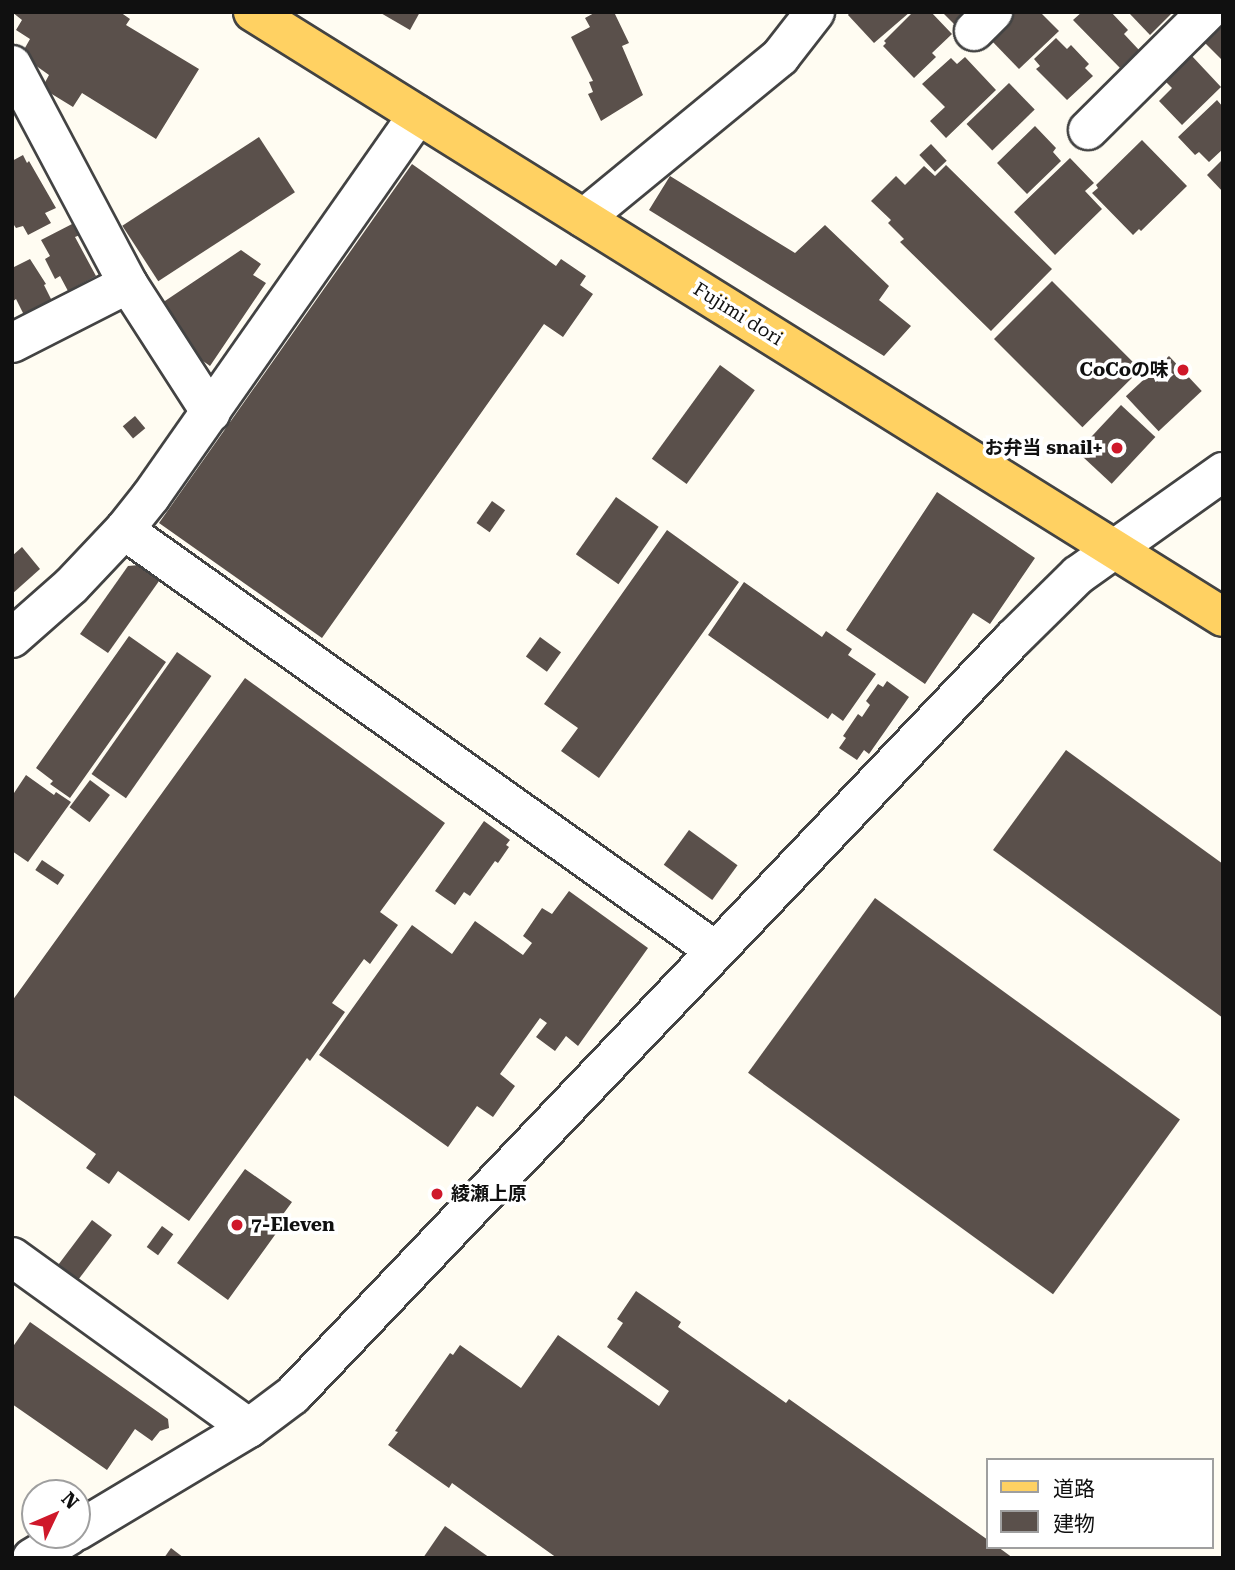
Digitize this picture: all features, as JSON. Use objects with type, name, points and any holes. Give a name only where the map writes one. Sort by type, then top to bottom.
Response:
[{"type":"main road","name":"Fujimi dori","points":[[253,12],[1223,617]]},
{"type":"street","points":[[584,218],[780,57],[816,12]]},
{"type":"street","points":[[1088,130],[1207,12]]},
{"type":"street","points":[[12,65],[128,284],[211,413]]},
{"type":"street","points":[[12,639],[71,586],[124,530],[211,413],[418,115]]},
{"type":"street","points":[[12,343],[128,284]]},
{"type":"street","points":[[91,1523],[249,1428],[293,1395],[1013,639],[1078,575],[1223,472]]},
{"type":"street","points":[[124,530],[716,951]]},
{"type":"street","points":[[12,1257],[249,1428]]},
{"type":"street","points":[[32,1558],[47,1549]]},
{"type":"building","points":[[12,12],[120,12],[130,19],[126,25],[199,69],[156,139],[82,93],[73,107],[42,88],[49,75],[21,55],[30,39],[16,30],[22,20]]},
{"type":"building","points":[[379,12],[420,12],[410,30]]},
{"type":"building","points":[[596,12],[614,12],[629,43],[622,46],[643,95],[601,121],[588,94],[593,92],[589,82],[593,81],[571,37],[590,27],[585,18]]},
{"type":"building","points":[[850,12],[910,12],[874,43],[848,15]]},
{"type":"building","points":[[913,12],[931,12],[952,34],[932,53],[936,57],[914,78],[883,46],[886,43],[884,41]]},
{"type":"building","points":[[942,12],[973,12],[957,27]]},
{"type":"building","points":[[1015,12],[1040,12],[1059,31],[1019,69],[989,38]]},
{"type":"building","points":[[1082,12],[1111,12],[1128,30],[1124,34],[1139,50],[1120,68],[1073,20]]},
{"type":"building","points":[[1131,12],[1173,12],[1150,35]]},
{"type":"building","points":[[1223,26],[1223,61],[1205,43]]},
{"type":"building","points":[[1056,38],[1067,49],[1071,45],[1089,64],[1085,68],[1093,76],[1067,100],[1036,69],[1040,66],[1034,59]]},
{"type":"building","points":[[1191,55],[1221,87],[1182,125],[1159,101],[1172,88],[1164,80]]},
{"type":"building","points":[[965,57],[996,90],[946,138],[930,121],[945,107],[922,84],[951,58],[957,64]]},
{"type":"building","points":[[1009,83],[1035,110],[992,151],[967,124]]},
{"type":"building","points":[[1217,100],[1223,107],[1223,149],[1209,162],[1199,152],[1195,155],[1178,137]]},
{"type":"building","points":[[1035,126],[1056,148],[1053,152],[1061,161],[1027,194],[997,163]]},
{"type":"building","points":[[259,137],[295,192],[158,281],[122,226]]},
{"type":"building","points":[[1142,140],[1187,186],[1141,231],[1139,229],[1133,235],[1092,193],[1098,188],[1096,185]]},
{"type":"building","points":[[931,144],[947,161],[935,172],[919,155]]},
{"type":"building","points":[[23,155],[56,208],[45,213],[51,223],[28,235],[23,226],[16,228],[12,222],[12,161]]},
{"type":"building","points":[[1070,158],[1094,183],[1085,191],[1102,209],[1055,255],[1014,212]]},
{"type":"building","points":[[1223,159],[1223,192],[1207,175]]},
{"type":"building","points":[[412,164],[556,266],[561,259],[586,276],[580,285],[593,294],[563,337],[544,324],[322,638],[159,523]]},
{"type":"building","points":[[946,165],[1052,269],[991,331],[900,242],[904,239],[888,223],[891,220],[871,201],[896,176],[905,185],[924,166],[935,176]]},
{"type":"building","points":[[670,176],[795,253],[825,225],[889,286],[879,300],[911,326],[884,356],[649,210]]},
{"type":"building","points":[[74,223],[80,235],[75,237],[96,276],[68,291],[60,276],[55,279],[45,259],[50,256],[41,240]]},
{"type":"building","points":[[241,250],[261,264],[253,275],[266,283],[210,366],[182,346],[156,307]]},
{"type":"building","points":[[30,259],[46,284],[44,285],[52,301],[24,315],[16,299],[12,302],[12,268]]},
{"type":"building","points":[[1052,281],[1140,369],[1082,427],[994,339]]},
{"type":"building","points":[[1169,356],[1202,391],[1159,431],[1126,396]]},
{"type":"building","points":[[720,365],[755,390],[687,484],[652,459]]},
{"type":"building","points":[[1121,405],[1155,437],[1112,484],[1077,452]]},
{"type":"building","points":[[135,416],[145,428],[133,439],[123,426]]},
{"type":"building","points":[[937,492],[1035,558],[990,624],[973,613],[925,684],[846,630]]},
{"type":"building","points":[[616,497],[659,527],[618,584],[576,554]]},
{"type":"building","points":[[492,501],[505,510],[490,532],[477,523]]},
{"type":"building","points":[[667,530],[739,582],[599,778],[561,751],[578,728],[544,704]]},
{"type":"building","points":[[22,547],[40,569],[12,594],[12,556]]},
{"type":"building","points":[[150,564],[164,574],[108,653],[80,634],[128,566]]},
{"type":"building","points":[[744,582],[822,637],[826,631],[852,649],[848,655],[876,674],[843,721],[832,713],[828,719],[708,635]]},
{"type":"building","points":[[129,636],[166,662],[70,798],[50,784],[53,781],[36,768]]},
{"type":"building","points":[[540,637],[561,652],[547,672],[526,656]]},
{"type":"building","points":[[177,652],[211,676],[126,798],[92,774]]},
{"type":"building","points":[[245,678],[445,823],[380,912],[398,925],[370,964],[364,959],[332,1003],[345,1012],[310,1061],[307,1058],[189,1221],[118,1171],[109,1184],[86,1168],[96,1154],[12,1094],[12,1001]]},
{"type":"building","points":[[887,681],[909,697],[869,754],[864,750],[857,760],[839,748],[846,738],[843,736],[858,714],[862,717],[870,705],[866,701],[878,684],[883,687]]},
{"type":"building","points":[[1066,750],[1223,864],[1223,1018],[993,850]]},
{"type":"building","points":[[26,775],[54,795],[56,792],[71,802],[28,862],[12,851],[12,796]]},
{"type":"building","points":[[90,780],[110,795],[90,822],[70,807]]},
{"type":"building","points":[[484,821],[510,840],[506,845],[509,847],[498,863],[495,861],[470,896],[464,892],[455,905],[435,891]]},
{"type":"building","points":[[689,830],[738,865],[712,900],[664,865]]},
{"type":"building","points":[[42,860],[64,875],[58,885],[35,870]]},
{"type":"building","points":[[569,891],[648,948],[578,1046],[566,1036],[555,1051],[536,1037],[547,1023],[540,1018],[500,1074],[515,1086],[493,1117],[477,1106],[448,1147],[319,1055],[412,925],[452,954],[475,921],[523,955],[532,943],[523,936],[542,908],[552,914]]},
{"type":"building","points":[[875,898],[1180,1120],[1053,1294],[748,1073]]},
{"type":"building","points":[[245,1169],[292,1202],[281,1217],[285,1221],[228,1300],[177,1263]]},
{"type":"building","points":[[92,1220],[112,1235],[78,1280],[58,1265]]},
{"type":"building","points":[[162,1226],[173,1234],[158,1255],[147,1247]]},
{"type":"building","points":[[636,1291],[681,1322],[678,1327],[786,1403],[789,1399],[986,1539],[986,1549],[1001,1549],[1013,1558],[557,1558],[452,1483],[449,1488],[388,1445],[450,1353],[453,1355],[460,1345],[521,1388],[558,1335],[659,1406],[669,1391],[607,1347],[623,1323],[617,1319]]},
{"type":"building","points":[[30,1322],[168,1419],[169,1428],[160,1431],[152,1441],[135,1429],[107,1470],[12,1404],[12,1348]]},
{"type":"building","points":[[445,1526],[490,1558],[423,1558]]},
{"type":"building","points":[[171,1548],[184,1558],[164,1558]]},
{"type":"place","name":"CoCoの味","points":[[1183,370]]},
{"type":"place","name":"お弁当 snail+","points":[[1117,448]]},
{"type":"place","name":"綾瀬上原","points":[[437,1194]]},
{"type":"place","name":"7-Eleven","points":[[237,1225]]}]
